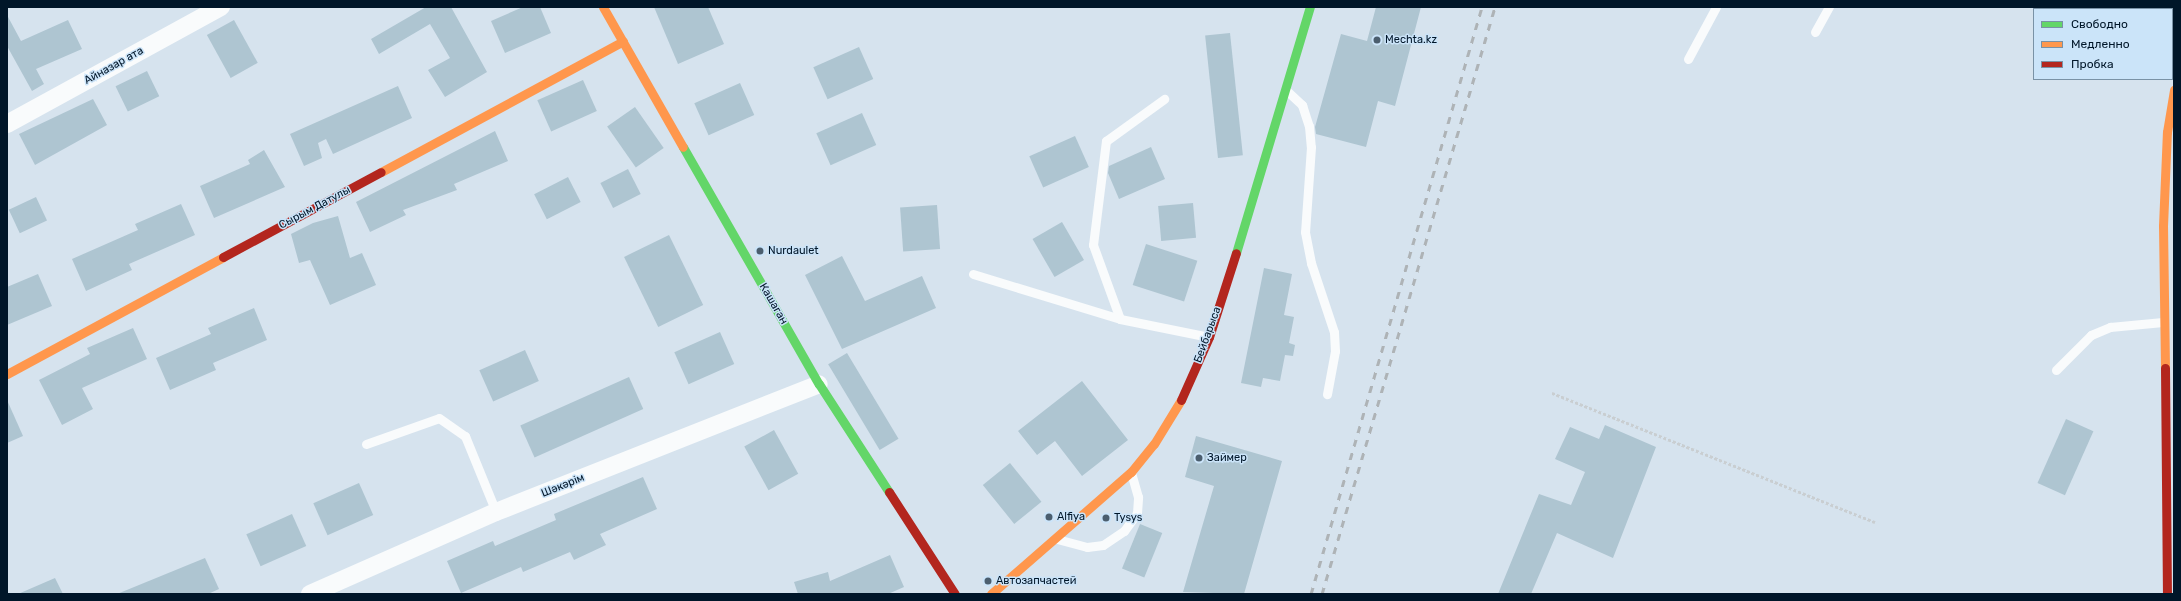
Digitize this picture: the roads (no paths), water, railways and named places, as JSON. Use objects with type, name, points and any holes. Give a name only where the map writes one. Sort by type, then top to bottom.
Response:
[{"type":"main road","name":"Кашаган","points":[[603,7],[819,384],[955,594]]},
{"type":"main road","name":"Бейбарыса","points":[[991,594],[1056,539],[1131,472],[1174,414],[1209,337],[1286,90],[1310,7]]},
{"type":"main road","name":"Сырым Датулы","points":[[7,374],[623,41]]},
{"type":"main road","points":[[2167,594],[2171,570],[2163,322],[2163,226],[2167,132],[2174,90]]},
{"type":"street","name":"Айназар ата","points":[[7,124],[221,7]]},
{"type":"street","name":"Шәкәрім","points":[[310,594],[496,512],[819,384]]},
{"type":"lane","points":[[1688,59],[1716,7]]},
{"type":"lane","points":[[1815,32],[1829,7]]},
{"type":"lane","points":[[1286,90],[1302,105],[1309,126],[1311,147],[1305,232],[1311,263],[1334,332],[1335,351],[1328,394]]},
{"type":"lane","points":[[1120,319],[1093,244],[1106,141],[1164,99]]},
{"type":"lane","points":[[2163,226],[2174,230]]},
{"type":"lane","points":[[973,274],[1120,319],[1209,337]]},
{"type":"lane","points":[[2056,370],[2091,335],[2110,327],[2163,322]]},
{"type":"lane","points":[[366,444],[439,418],[465,436],[496,512]]},
{"type":"lane","points":[[1056,539],[1087,547],[1103,545],[1124,531],[1137,513],[1138,497],[1131,472]]},
{"type":"railway","points":[[1311,594],[1482,7]]},
{"type":"railway","points":[[1322,594],[1495,7]]},
{"type":"place","name":"Mechta.kz","points":[[1377,40]]},
{"type":"place","name":"Nurdaulet","points":[[760,251]]},
{"type":"place","name":"Займер","points":[[1199,458]]},
{"type":"place","name":"Alfiya","points":[[1049,517]]},
{"type":"place","name":"Tysys","points":[[1106,518]]},
{"type":"place","name":"Автозапчастей","points":[[988,581]]}]
